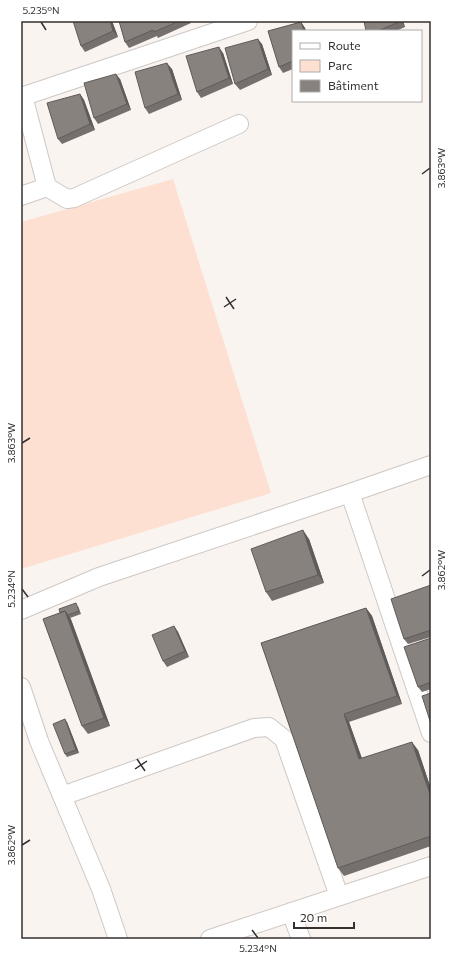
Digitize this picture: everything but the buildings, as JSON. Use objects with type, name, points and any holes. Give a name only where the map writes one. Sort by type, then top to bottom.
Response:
[{"type":"street","points":[[239,124],[74,198],[66,199],[47,187],[22,97],[248,21]]},
{"type":"street","points":[[21,196],[47,187]]},
{"type":"street","points":[[21,610],[99,577],[431,465]]},
{"type":"street","points":[[350,493],[431,733]]},
{"type":"street","points":[[21,687],[39,741],[101,889],[118,939]]},
{"type":"street","points":[[62,796],[254,728],[269,727],[284,739],[339,896]]},
{"type":"street","points":[[210,939],[431,866]]},
{"type":"street","points":[[291,912],[301,939]]},
{"type":"green space","points":[[173,179],[271,493],[21,569],[21,222]]}]
